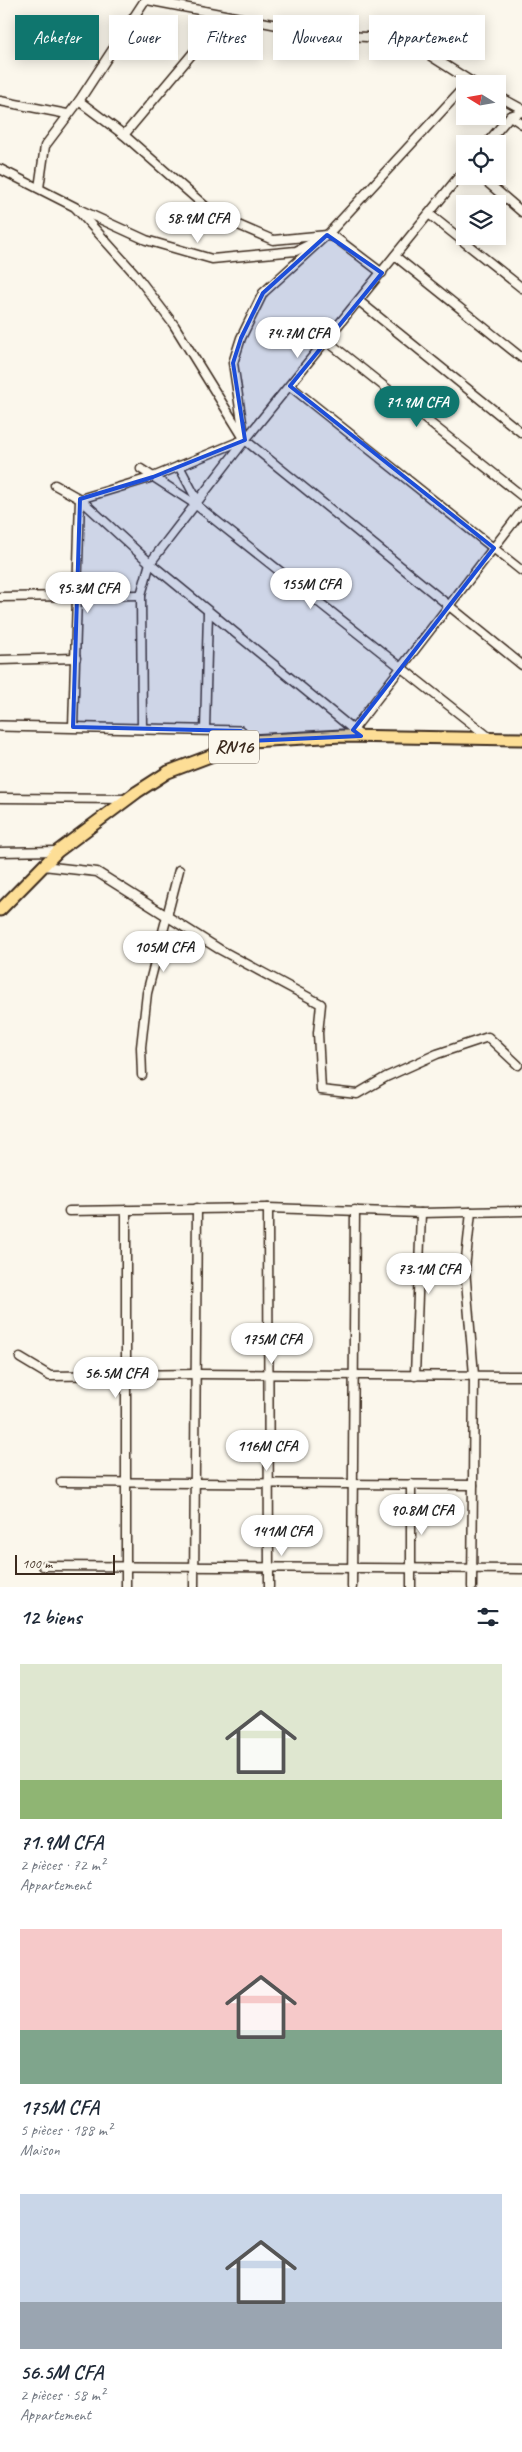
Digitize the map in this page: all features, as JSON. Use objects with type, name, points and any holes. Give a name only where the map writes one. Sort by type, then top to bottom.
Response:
[{"type":"main road","name":"RN16","points":[[0,910],[4,900],[58,851],[127,799],[168,772],[250,742],[357,733],[522,739]]},
{"type":"street","points":[[39,188],[45,146],[67,114],[79,101],[146,0],[219,15]]},
{"type":"street","points":[[263,23],[329,35],[404,39],[456,75]]},
{"type":"street","points":[[124,135],[188,59]]},
{"type":"street","points":[[245,440],[233,363],[242,338],[263,293],[327,235],[456,98]]},
{"type":"street","points":[[0,101],[67,114]]},
{"type":"street","points":[[79,101],[124,135],[215,215],[273,240],[327,235],[336,238],[382,273]]},
{"type":"street","points":[[506,101],[522,111]]},
{"type":"street","points":[[494,135],[510,116],[522,111]]},
{"type":"street","points":[[510,116],[522,124]]},
{"type":"street","points":[[0,169],[74,207],[146,240],[212,259],[296,252],[327,235]]},
{"type":"street","points":[[142,729],[140,595],[150,564],[245,440],[456,180]]},
{"type":"street","points":[[490,185],[522,212]]},
{"type":"street","points":[[74,207],[136,275],[174,325],[245,440],[522,665]]},
{"type":"street","points":[[429,214],[522,288]]},
{"type":"street","points":[[395,256],[522,358]]},
{"type":"street","points":[[359,300],[522,432]]},
{"type":"street","points":[[327,341],[522,496]]},
{"type":"street","points":[[290,386],[522,571]]},
{"type":"street","points":[[80,500],[153,478],[245,440]]},
{"type":"street","points":[[179,466],[196,502]]},
{"type":"street","points":[[141,470],[196,502],[490,738]]},
{"type":"street","points":[[55,485],[80,500],[150,564],[357,733],[401,668],[522,511]]},
{"type":"street","points":[[73,727],[80,500]]},
{"type":"street","points":[[0,597],[140,595]]},
{"type":"street","points":[[205,730],[208,612]]},
{"type":"street","points":[[0,660],[76,658]]},
{"type":"street","points":[[0,726],[241,731],[250,742]]},
{"type":"street","points":[[0,798],[127,799]]},
{"type":"street","points":[[0,852],[58,851]]},
{"type":"street","points":[[42,866],[97,872],[167,918],[249,967],[321,1004],[318,1033],[321,1090],[358,1094],[386,1076],[437,1054],[488,1037],[518,1065]]},
{"type":"street","points":[[142,1075],[141,1047],[147,994],[167,918],[166,912],[179,870]]},
{"type":"street","points":[[194,1587],[197,1208]]},
{"type":"street","points":[[69,1211],[197,1208],[268,1208],[421,1213],[522,1211]]},
{"type":"street","points":[[268,1208],[270,1376],[269,1587]]},
{"type":"street","points":[[126,1210],[128,1375],[126,1587]]},
{"type":"street","points":[[352,1587],[355,1483],[355,1210]]},
{"type":"street","points":[[471,1212],[465,1269],[474,1376],[472,1587]]},
{"type":"street","points":[[415,1376],[421,1213]]},
{"type":"street","points":[[20,1358],[50,1376],[196,1374],[270,1376],[522,1376]]},
{"type":"street","points":[[61,1482],[473,1485]]},
{"type":"street","points":[[410,1587],[411,1484]]},
{"type":"street","points":[[43,1566],[522,1569]]},
{"type":"highlighted area","points":[[327,235],[382,273],[290,386],[494,548],[353,730],[361,736],[250,741],[241,731],[73,727],[80,499],[153,477],[245,440],[233,363],[241,338],[263,293]]}]
